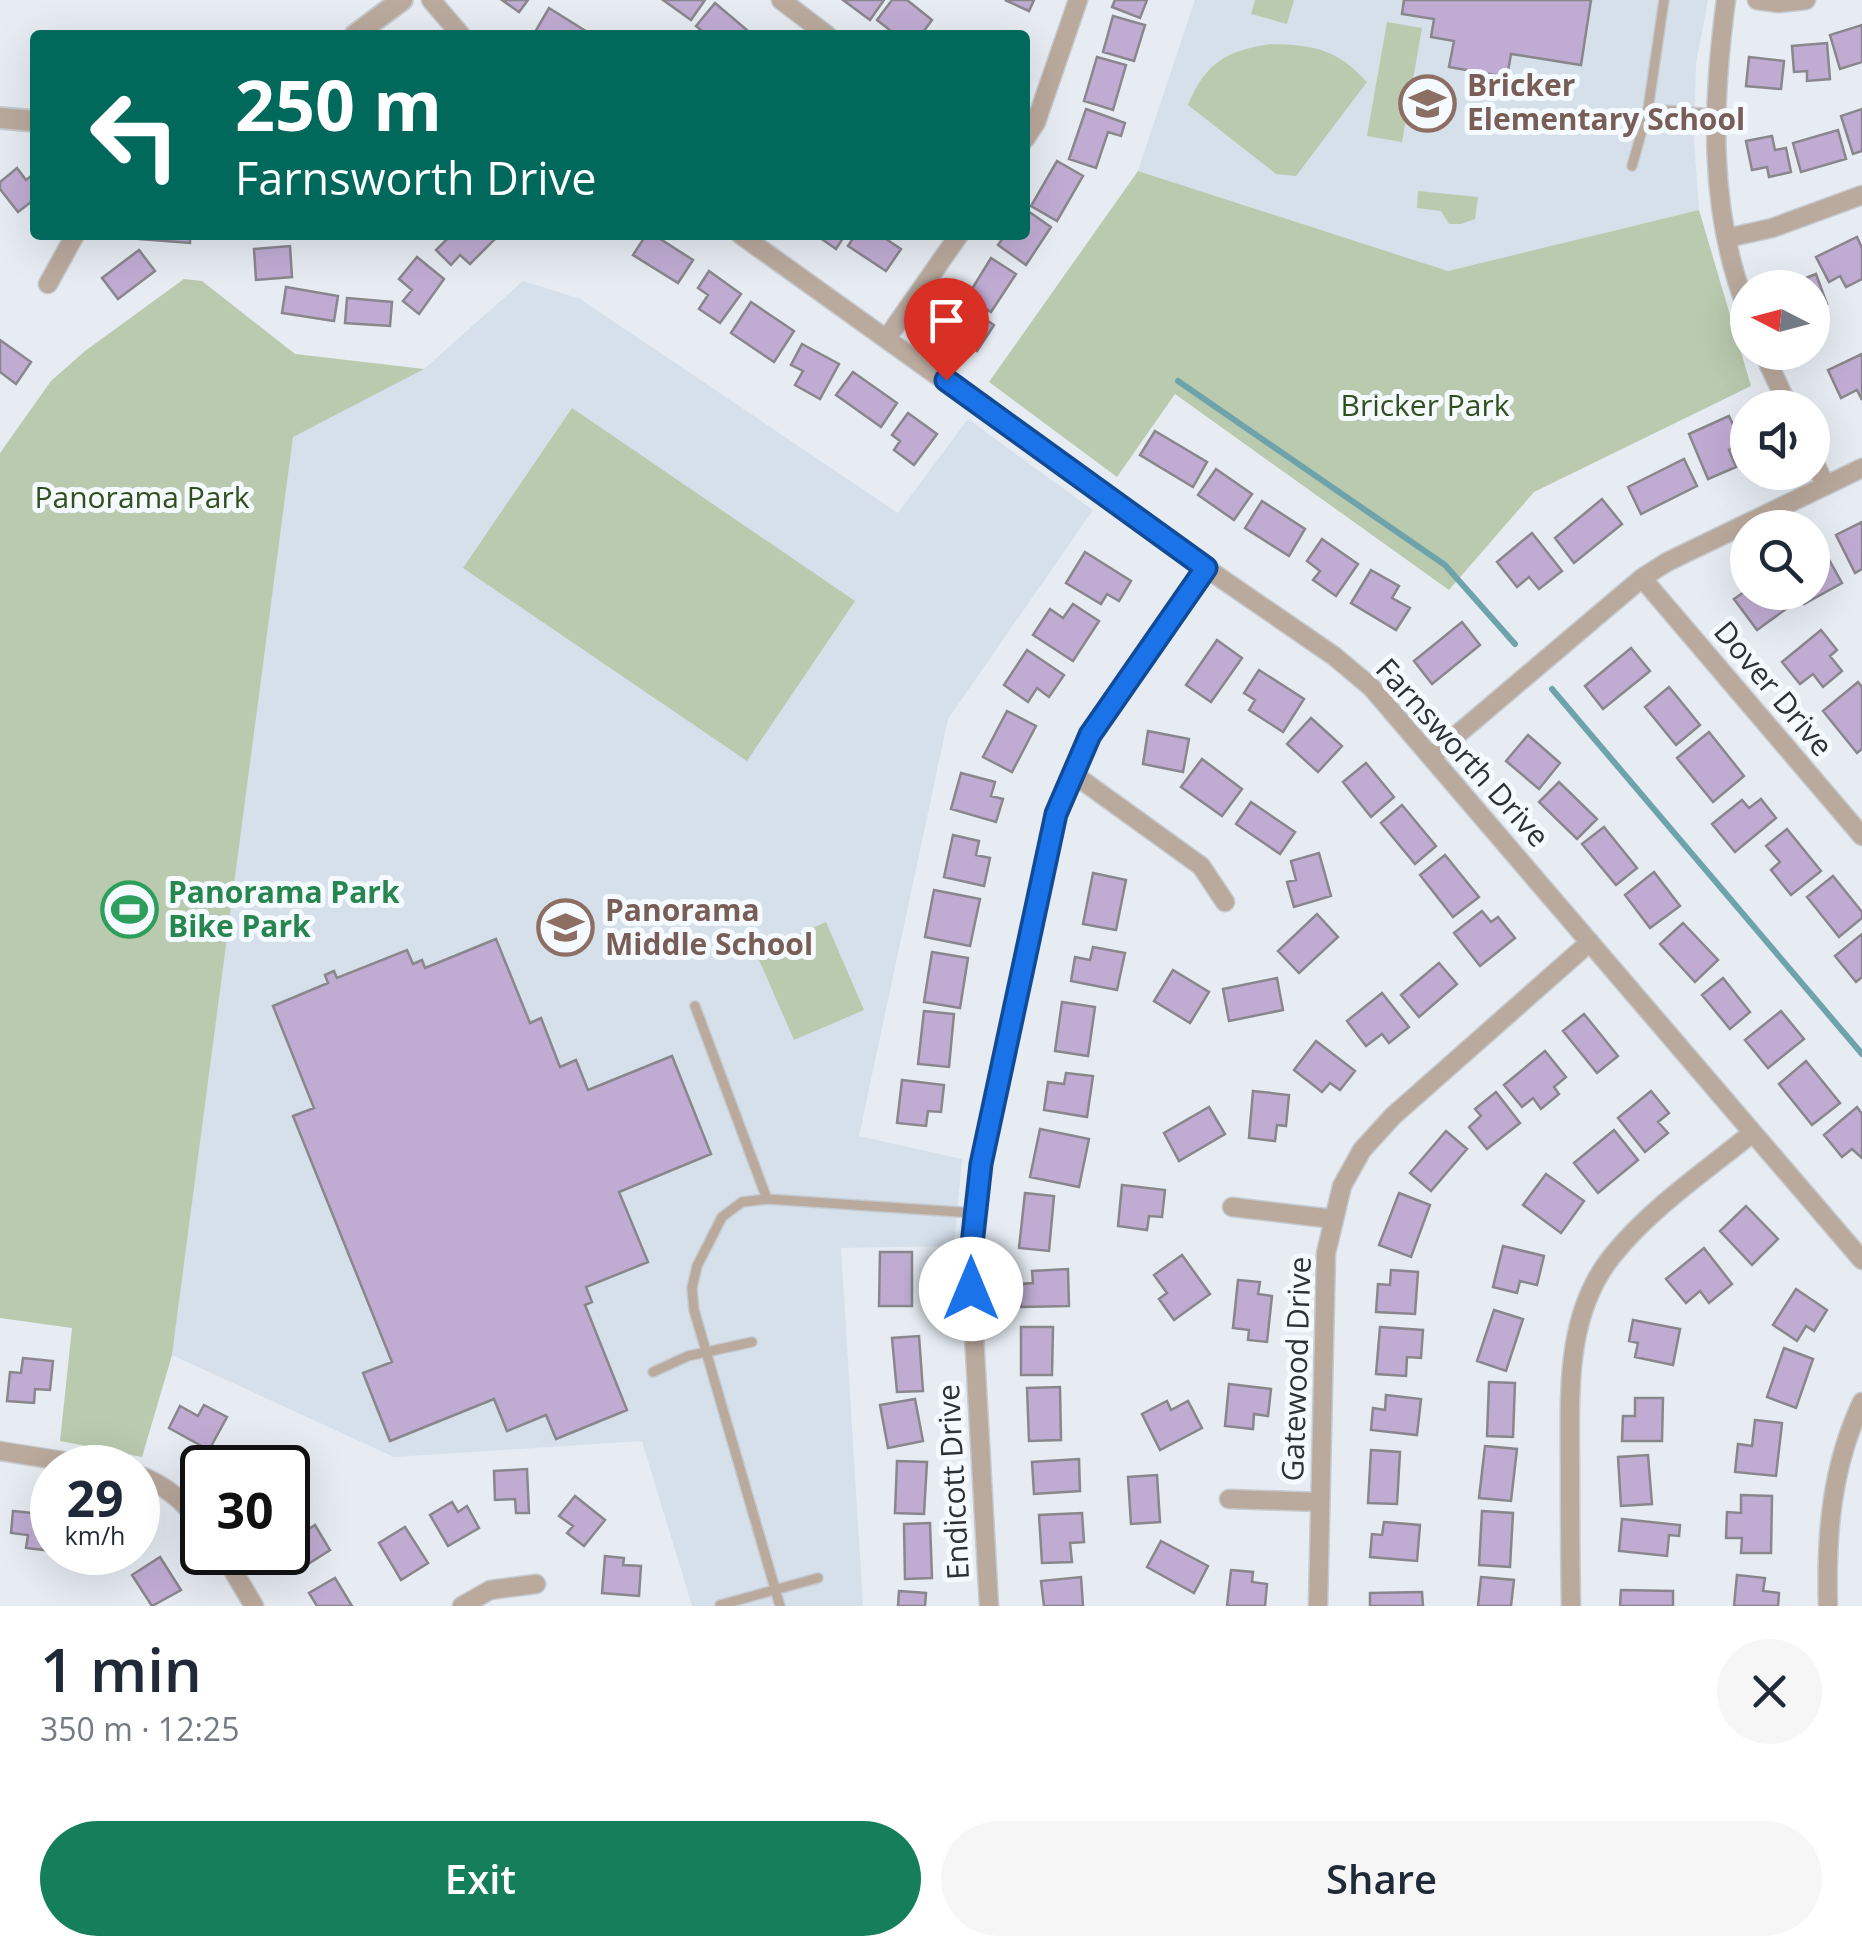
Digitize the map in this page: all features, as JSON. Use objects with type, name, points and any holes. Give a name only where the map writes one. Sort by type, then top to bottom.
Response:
[{"type":"street","points":[[361,30],[402,0]]},
{"type":"street","points":[[431,0],[457,30]]},
{"type":"street","points":[[781,0],[820,30]]},
{"type":"street","points":[[1030,131],[1078,0]]},
{"type":"street","points":[[1726,0],[1714,114],[1714,153],[1736,270]]},
{"type":"street","points":[[1758,0],[1779,4],[1806,0]]},
{"type":"street","points":[[0,118],[30,121]]},
{"type":"street","points":[[1727,238],[1772,228],[1862,195]]},
{"type":"street","points":[[48,284],[71,240]]},
{"type":"street","name":"Farnsworth Drive","points":[[749,240],[1334,656],[1371,687],[1862,1260]]},
{"type":"street","points":[[887,338],[956,240]]},
{"type":"street","points":[[1830,483],[1862,468]]},
{"type":"street","points":[[1432,756],[1642,578],[1816,490]]},
{"type":"street","name":"Endicott Drive","points":[[988,1606],[970,1262],[981,1164],[1056,814],[1090,735],[1206,568]]},
{"type":"street","name":"Dover Drive","points":[[1642,578],[1862,836]]},
{"type":"street","points":[[1072,774],[1201,866],[1225,902]]},
{"type":"street","name":"Gatewood Drive","points":[[1318,1606],[1326,1253],[1342,1186],[1362,1150],[1393,1116],[1590,942]]},
{"type":"street","points":[[1570,1606],[1570,1371],[1578,1326],[1591,1290],[1611,1257],[1654,1213],[1751,1134]]},
{"type":"street","points":[[1232,1207],[1333,1219]]},
{"type":"street","points":[[1828,1606],[1826,1548],[1834,1486],[1862,1402]]},
{"type":"street","points":[[0,1451],[30,1456]]},
{"type":"street","points":[[1229,1500],[1320,1502]]},
{"type":"street","points":[[236,1575],[254,1606]]},
{"type":"street","points":[[462,1606],[490,1590],[536,1584]]},
{"type":"lane","points":[[1632,166],[1648,109],[1664,0]]},
{"type":"lane","points":[[1648,109],[1714,114]]},
{"type":"lane","points":[[695,1006],[768,1199]]},
{"type":"lane","points":[[780,1606],[694,1310],[692,1288],[697,1266],[722,1217],[742,1202],[768,1199],[974,1214]]},
{"type":"lane","points":[[653,1372],[688,1356],[752,1342]]},
{"type":"lane","points":[[720,1605],[818,1578]]},
{"type":"shaded area","name":"Bricker Elementary School","points":[[1195,0],[1708,0],[1696,64],[1694,141],[1699,210],[1448,271],[1138,171]]},
{"type":"shaded area","name":"Panorama Middle School","points":[[523,281],[580,299],[898,513],[968,419],[1093,510],[948,719],[859,1136],[962,1159],[954,1246],[841,1248],[863,1606],[692,1606],[642,1441],[394,1457],[172,1355],[293,436],[424,369]]},
{"type":"green space","points":[[1255,0],[1294,0],[1287,24],[1251,14]]},
{"type":"green space","points":[[1387,22],[1422,28],[1402,142],[1367,136]]},
{"type":"green space","points":[[1271,44],[1324,51],[1345,62],[1367,82],[1296,176],[1276,174],[1188,105],[1202,78],[1219,61],[1242,50]]},
{"type":"green space","name":"Bricker Park","points":[[1138,171],[1448,271],[1699,210],[1730,315],[1730,370],[1746,370],[1751,386],[1730,390],[1730,396],[1534,492],[1449,590],[1175,394],[1117,477],[989,382]]},
{"type":"green space","points":[[1418,191],[1478,197],[1475,219],[1449,224],[1441,211],[1417,208]]},
{"type":"green space","name":"Panorama Park","points":[[184,279],[202,281],[295,354],[424,369],[293,437],[172,1355],[146,1445],[80,1445],[60,1441],[72,1328],[0,1318],[0,453],[51,381],[85,351]]},
{"type":"green space","points":[[572,408],[855,601],[747,761],[463,568]]},
{"type":"green space","points":[[826,922],[864,1010],[794,1040],[756,953]]},
{"type":"building","points":[[502,0],[528,0],[519,12]]},
{"type":"building","points":[[663,0],[705,0],[691,20]]},
{"type":"building","points":[[843,0],[884,0],[870,20]]},
{"type":"building","points":[[892,0],[907,0],[932,20],[925,30],[890,30],[877,20]]},
{"type":"building","points":[[1005,0],[1034,0],[1029,11]]},
{"type":"building","points":[[1115,0],[1147,0],[1140,18],[1112,7]]},
{"type":"building","points":[[1404,0],[1591,0],[1581,65],[1511,54],[1507,77],[1449,67],[1454,41],[1431,37],[1434,19],[1402,14]]},
{"type":"building","points":[[715,3],[747,30],[701,30],[696,26]]},
{"type":"building","points":[[549,8],[584,30],[536,30]]},
{"type":"building","points":[[1113,16],[1145,25],[1134,61],[1103,52]]},
{"type":"building","points":[[1862,25],[1862,62],[1840,69],[1830,35]]},
{"type":"building","points":[[1827,43],[1830,79],[1807,81],[1807,71],[1794,72],[1792,46]]},
{"type":"building","points":[[1097,57],[1126,65],[1113,110],[1084,101]]},
{"type":"building","points":[[1749,57],[1784,61],[1781,89],[1746,86]]},
{"type":"building","points":[[1086,109],[1125,123],[1121,136],[1108,132],[1096,168],[1069,159]]},
{"type":"building","points":[[1862,109],[1862,151],[1853,154],[1841,116]]},
{"type":"building","points":[[1838,130],[1846,159],[1801,172],[1793,143]]},
{"type":"building","points":[[1772,136],[1775,150],[1786,148],[1791,172],[1769,177],[1767,167],[1752,170],[1746,141]]},
{"type":"building","points":[[1057,161],[1083,176],[1057,221],[1031,206]]},
{"type":"building","points":[[17,168],[26,180],[30,177],[30,203],[18,212],[0,189],[0,182]]},
{"type":"building","points":[[1030,212],[1051,227],[1026,265],[998,245],[1002,240],[1030,240]]},
{"type":"building","points":[[1857,237],[1862,248],[1862,279],[1846,287],[1840,276],[1830,281],[1830,270],[1823,270],[1816,257]]},
{"type":"building","points":[[446,240],[494,240],[470,264],[460,255],[451,265],[436,250]]},
{"type":"building","points":[[643,240],[662,240],[693,260],[678,283],[633,255]]},
{"type":"building","points":[[823,240],[842,240],[836,249]]},
{"type":"building","points":[[852,240],[888,240],[901,249],[886,271],[848,246]]},
{"type":"building","points":[[290,246],[292,277],[256,280],[254,249]]},
{"type":"building","points":[[139,250],[155,271],[118,299],[102,278]]},
{"type":"building","points":[[417,257],[444,279],[419,314],[403,301],[412,290],[399,279]]},
{"type":"building","points":[[991,258],[1016,274],[991,312],[967,297]]},
{"type":"building","points":[[709,271],[741,294],[720,323],[699,309],[708,295],[698,288]]},
{"type":"building","points":[[286,287],[338,296],[334,321],[282,313]]},
{"type":"building","points":[[347,298],[392,302],[390,326],[345,323]]},
{"type":"building","points":[[751,302],[794,331],[774,362],[731,333]]},
{"type":"building","points":[[963,304],[994,325],[977,351],[945,331]]},
{"type":"building","points":[[0,340],[31,362],[16,384],[0,372]]},
{"type":"building","points":[[802,344],[839,364],[820,399],[795,385],[803,371],[791,365]]},
{"type":"building","points":[[1862,354],[1862,400],[1857,390],[1841,398],[1830,369]]},
{"type":"building","points":[[853,372],[897,403],[881,427],[836,395]]},
{"type":"building","points":[[908,413],[937,434],[914,465],[894,450],[900,441],[892,435]]},
{"type":"building","points":[[1729,416],[1730,470],[1708,479],[1689,434]]},
{"type":"building","points":[[1155,431],[1207,462],[1193,487],[1140,455]]},
{"type":"building","points":[[1684,459],[1697,486],[1641,514],[1628,487]]},
{"type":"building","points":[[1216,469],[1252,494],[1234,520],[1198,495]]},
{"type":"building","points":[[1602,499],[1622,524],[1574,563],[1555,538]]},
{"type":"building","points":[[1262,501],[1305,529],[1289,556],[1245,528]]},
{"type":"building","points":[[1862,522],[1862,569],[1855,573],[1836,535]]},
{"type":"building","points":[[1532,533],[1562,571],[1539,589],[1529,577],[1517,587],[1497,562]]},
{"type":"building","points":[[1322,539],[1358,564],[1336,596],[1313,580],[1320,571],[1307,561]]},
{"type":"building","points":[[1085,552],[1131,581],[1119,601],[1107,594],[1101,604],[1066,583]]},
{"type":"building","points":[[1830,561],[1842,583],[1830,590]]},
{"type":"building","points":[[1371,570],[1399,586],[1392,598],[1410,608],[1396,630],[1351,603]]},
{"type":"building","points":[[1073,604],[1099,621],[1073,661],[1033,635],[1050,609],[1063,618]]},
{"type":"building","points":[[1742,610],[1785,610],[1757,630]]},
{"type":"building","points":[[1462,622],[1480,645],[1432,684],[1414,661]]},
{"type":"building","points":[[1821,630],[1837,650],[1830,656],[1842,671],[1823,687],[1813,674],[1800,684],[1782,662]]},
{"type":"building","points":[[1217,640],[1242,658],[1211,702],[1186,685]]},
{"type":"building","points":[[1631,648],[1650,671],[1603,709],[1585,686]]},
{"type":"building","points":[[1027,650],[1064,675],[1049,697],[1037,688],[1028,702],[1004,685]]},
{"type":"building","points":[[1259,670],[1304,699],[1283,732],[1249,710],[1255,700],[1244,693]]},
{"type":"building","points":[[1858,682],[1862,687],[1862,749],[1857,753],[1823,711]]},
{"type":"building","points":[[1669,687],[1700,725],[1676,745],[1645,707]]},
{"type":"building","points":[[1007,711],[1036,726],[1012,772],[983,757]]},
{"type":"building","points":[[1311,718],[1342,746],[1318,772],[1287,744]]},
{"type":"building","points":[[1148,731],[1189,739],[1183,772],[1143,764]]},
{"type":"building","points":[[1709,732],[1744,776],[1713,802],[1677,758]]},
{"type":"building","points":[[1528,735],[1560,763],[1539,789],[1506,761]]},
{"type":"building","points":[[1202,759],[1242,789],[1222,816],[1181,787]]},
{"type":"building","points":[[1366,763],[1394,797],[1371,817],[1343,782]]},
{"type":"building","points":[[961,773],[995,782],[991,796],[1003,799],[996,822],[951,809]]},
{"type":"building","points":[[1559,782],[1597,819],[1577,839],[1539,802]]},
{"type":"building","points":[[1761,799],[1776,818],[1735,852],[1712,824],[1742,800],[1749,808]]},
{"type":"building","points":[[1251,802],[1295,832],[1280,854],[1236,824]]},
{"type":"building","points":[[1402,805],[1436,846],[1415,864],[1381,823]]},
{"type":"building","points":[[1604,827],[1637,868],[1616,885],[1582,844]]},
{"type":"building","points":[[1787,829],[1821,871],[1791,895],[1771,870],[1780,862],[1766,846]]},
{"type":"building","points":[[953,835],[979,841],[976,855],[990,858],[984,886],[944,877]]},
{"type":"building","points":[[1319,853],[1331,896],[1294,907],[1287,882],[1296,880],[1291,861]]},
{"type":"building","points":[[1445,855],[1479,897],[1453,917],[1420,875]]},
{"type":"building","points":[[1654,872],[1680,906],[1650,928],[1625,895]]},
{"type":"building","points":[[1093,873],[1126,880],[1116,930],[1083,924]]},
{"type":"building","points":[[1833,876],[1862,912],[1862,918],[1839,937],[1807,897]]},
{"type":"building","points":[[934,890],[980,899],[970,946],[925,937]]},
{"type":"building","points":[[1482,911],[1491,922],[1498,917],[1515,938],[1480,966],[1454,933]]},
{"type":"building","points":[[1317,914],[1338,937],[1299,973],[1278,951]]},
{"type":"building","points":[[1683,923],[1718,960],[1695,982],[1660,944]]},
{"type":"building","points":[[1862,934],[1862,977],[1856,982],[1835,956]]},
{"type":"building","points":[[496,939],[530,1023],[541,1018],[560,1067],[576,1060],[588,1090],[672,1056],[711,1154],[619,1192],[648,1262],[586,1287],[592,1302],[585,1305],[627,1410],[556,1439],[546,1415],[507,1431],[494,1399],[390,1441],[363,1373],[392,1362],[293,1116],[314,1108],[273,1006],[328,983],[325,975],[334,971],[337,978],[407,950],[413,964],[422,960],[425,968]]},
{"type":"building","points":[[1093,947],[1125,953],[1117,990],[1071,981],[1075,957],[1090,960]]},
{"type":"building","points":[[932,952],[968,958],[960,1008],[924,1002]]},
{"type":"building","points":[[1439,963],[1457,984],[1419,1017],[1401,995]]},
{"type":"building","points":[[1173,970],[1209,992],[1190,1023],[1154,1001]]},
{"type":"building","points":[[1277,978],[1283,1010],[1229,1021],[1223,989]]},
{"type":"building","points":[[1723,978],[1750,1012],[1730,1029],[1702,995]]},
{"type":"building","points":[[1382,993],[1409,1027],[1389,1043],[1382,1034],[1366,1046],[1347,1021]]},
{"type":"building","points":[[1062,1002],[1095,1007],[1088,1056],[1055,1051]]},
{"type":"building","points":[[924,1011],[954,1014],[949,1067],[918,1064]]},
{"type":"building","points":[[1781,1011],[1804,1039],[1768,1068],[1745,1040]]},
{"type":"building","points":[[1584,1014],[1618,1056],[1597,1073],[1563,1031]]},
{"type":"building","points":[[1316,1041],[1355,1071],[1340,1090],[1330,1083],[1322,1092],[1294,1070]]},
{"type":"building","points":[[1545,1051],[1566,1077],[1554,1087],[1559,1094],[1541,1109],[1533,1098],[1522,1107],[1504,1085]]},
{"type":"building","points":[[1806,1061],[1840,1103],[1812,1125],[1779,1084]]},
{"type":"building","points":[[1066,1073],[1093,1076],[1087,1117],[1044,1110],[1048,1082],[1064,1084]]},
{"type":"building","points":[[902,1080],[944,1085],[941,1112],[928,1111],[926,1126],[897,1123]]},
{"type":"building","points":[[1253,1091],[1289,1095],[1286,1126],[1277,1125],[1275,1141],[1249,1138]]},
{"type":"building","points":[[1651,1091],[1669,1113],[1658,1122],[1668,1133],[1645,1152],[1618,1118]]},
{"type":"building","points":[[1496,1092],[1520,1123],[1487,1149],[1469,1127],[1481,1116],[1475,1109]]},
{"type":"building","points":[[1209,1107],[1225,1134],[1179,1161],[1164,1133]]},
{"type":"building","points":[[1857,1107],[1862,1114],[1862,1158],[1852,1149],[1842,1157],[1824,1135]]},
{"type":"building","points":[[1040,1129],[1089,1139],[1079,1187],[1030,1177]]},
{"type":"building","points":[[1614,1130],[1638,1160],[1598,1193],[1574,1163]]},
{"type":"building","points":[[1446,1131],[1467,1149],[1431,1191],[1410,1173]]},
{"type":"building","points":[[1546,1174],[1584,1201],[1561,1233],[1523,1205]]},
{"type":"building","points":[[1122,1185],[1165,1190],[1162,1217],[1149,1216],[1147,1230],[1118,1226]]},
{"type":"building","points":[[1025,1193],[1054,1196],[1049,1251],[1019,1248]]},
{"type":"building","points":[[1399,1193],[1430,1205],[1411,1257],[1379,1245]]},
{"type":"building","points":[[1746,1206],[1778,1239],[1752,1265],[1720,1231]]},
{"type":"building","points":[[1503,1246],[1544,1256],[1537,1285],[1520,1281],[1517,1293],[1493,1287]]},
{"type":"building","points":[[1704,1248],[1732,1284],[1709,1303],[1700,1291],[1686,1303],[1666,1279]]},
{"type":"building","points":[[880,1252],[912,1252],[912,1306],[879,1306]]},
{"type":"building","points":[[1182,1255],[1210,1294],[1174,1320],[1159,1299],[1167,1293],[1154,1275]]},
{"type":"building","points":[[1068,1269],[1069,1306],[1021,1307],[1020,1284],[1033,1283],[1032,1271]]},
{"type":"building","points":[[1391,1270],[1418,1272],[1415,1314],[1376,1312],[1378,1284],[1390,1285]]},
{"type":"building","points":[[1238,1280],[1260,1282],[1258,1294],[1272,1296],[1267,1342],[1248,1340],[1249,1330],[1233,1328]]},
{"type":"building","points":[[1796,1289],[1827,1310],[1814,1331],[1806,1326],[1797,1341],[1773,1325]]},
{"type":"building","points":[[1494,1310],[1523,1319],[1506,1371],[1477,1361]]},
{"type":"building","points":[[1633,1320],[1680,1329],[1673,1365],[1635,1357],[1638,1343],[1629,1341]]},
{"type":"building","points":[[1021,1327],[1053,1327],[1052,1375],[1021,1375]]},
{"type":"building","points":[[1380,1327],[1423,1330],[1421,1358],[1407,1357],[1406,1376],[1376,1374]]},
{"type":"building","points":[[919,1336],[923,1391],[897,1392],[892,1338]]},
{"type":"building","points":[[1784,1348],[1813,1359],[1796,1408],[1767,1397]]},
{"type":"building","points":[[23,1358],[53,1361],[50,1390],[35,1389],[34,1403],[7,1401],[10,1372],[21,1373]]},
{"type":"building","points":[[1489,1382],[1515,1383],[1513,1437],[1487,1436]]},
{"type":"building","points":[[1229,1384],[1271,1389],[1268,1416],[1254,1414],[1253,1429],[1225,1426]]},
{"type":"building","points":[[1060,1387],[1061,1440],[1029,1441],[1027,1388]]},
{"type":"building","points":[[1386,1395],[1421,1399],[1417,1435],[1371,1430],[1373,1408],[1385,1410]]},
{"type":"building","points":[[1635,1398],[1663,1398],[1662,1441],[1622,1441],[1623,1416],[1635,1416]]},
{"type":"building","points":[[915,1399],[923,1441],[888,1448],[880,1405]]},
{"type":"building","points":[[1167,1401],[1171,1410],[1188,1401],[1202,1428],[1160,1450],[1142,1414]]},
{"type":"building","points":[[204,1405],[227,1417],[212,1445],[200,1445],[169,1428],[180,1406],[198,1416]]},
{"type":"building","points":[[1755,1420],[1782,1423],[1776,1476],[1735,1472],[1738,1444],[1752,1446]]},
{"type":"building","points":[[1485,1446],[1517,1449],[1511,1501],[1479,1498]]},
{"type":"building","points":[[1371,1450],[1400,1452],[1397,1504],[1368,1503]]},
{"type":"building","points":[[1648,1455],[1652,1504],[1621,1506],[1618,1457]]},
{"type":"building","points":[[1079,1459],[1080,1491],[1034,1494],[1032,1462]]},
{"type":"building","points":[[897,1461],[927,1462],[924,1514],[895,1513]]},
{"type":"building","points":[[527,1469],[529,1513],[516,1513],[515,1499],[495,1500],[494,1471]]},
{"type":"building","points":[[1157,1475],[1160,1522],[1131,1524],[1128,1477]]},
{"type":"building","points":[[1741,1495],[1772,1496],[1771,1553],[1741,1553],[1742,1538],[1726,1538],[1727,1512],[1741,1513]]},
{"type":"building","points":[[575,1496],[605,1520],[584,1546],[567,1533],[573,1526],[559,1516]]},
{"type":"building","points":[[452,1502],[458,1512],[467,1506],[479,1528],[448,1546],[430,1515]]},
{"type":"building","points":[[13,1511],[30,1513],[30,1548],[26,1548],[28,1535],[11,1533]]},
{"type":"building","points":[[1482,1511],[1513,1513],[1510,1567],[1479,1565]]},
{"type":"building","points":[[1082,1513],[1084,1542],[1070,1543],[1072,1562],[1042,1563],[1039,1515]]},
{"type":"building","points":[[1622,1519],[1680,1525],[1679,1536],[1669,1535],[1667,1556],[1619,1551]]},
{"type":"building","points":[[1384,1522],[1420,1525],[1417,1561],[1370,1557],[1372,1534],[1382,1535]]},
{"type":"building","points":[[930,1523],[932,1578],[905,1579],[904,1524]]},
{"type":"building","points":[[315,1525],[330,1550],[310,1563],[310,1528]]},
{"type":"building","points":[[405,1527],[428,1563],[401,1580],[379,1543]]},
{"type":"building","points":[[1161,1541],[1208,1566],[1194,1593],[1147,1567]]},
{"type":"building","points":[[605,1556],[624,1558],[623,1565],[641,1566],[639,1596],[602,1593]]},
{"type":"building","points":[[160,1557],[181,1590],[152,1606],[132,1575],[160,1575]]},
{"type":"building","points":[[1231,1570],[1253,1572],[1252,1582],[1267,1584],[1265,1606],[1227,1606]]},
{"type":"building","points":[[1737,1575],[1765,1578],[1763,1591],[1779,1593],[1778,1606],[1734,1606]]},
{"type":"building","points":[[1081,1577],[1083,1606],[1044,1606],[1041,1581]]},
{"type":"building","points":[[1481,1577],[1514,1580],[1511,1606],[1478,1606]]},
{"type":"building","points":[[335,1578],[352,1606],[317,1606],[309,1593]]},
{"type":"building","points":[[1621,1590],[1673,1591],[1673,1606],[1620,1606]]},
{"type":"building","points":[[899,1591],[926,1593],[925,1606],[898,1606]]},
{"type":"building","points":[[1422,1592],[1423,1606],[1370,1606],[1370,1593]]},
{"type":"waterway","points":[[1178,381],[1445,565],[1515,644]]},
{"type":"waterway","points":[[1552,689],[1862,1054]]},
{"type":"place","name":"Bricker Elementary School","points":[[1428,103]]},
{"type":"place","name":"Panorama Park Bike Park","points":[[129,910]]},
{"type":"place","name":"Panorama Middle School","points":[[566,928]]},
{"type":"route","points":[[946,380],[1206,568],[1090,735],[1056,814],[981,1164],[970,1262],[971,1289]]}]
